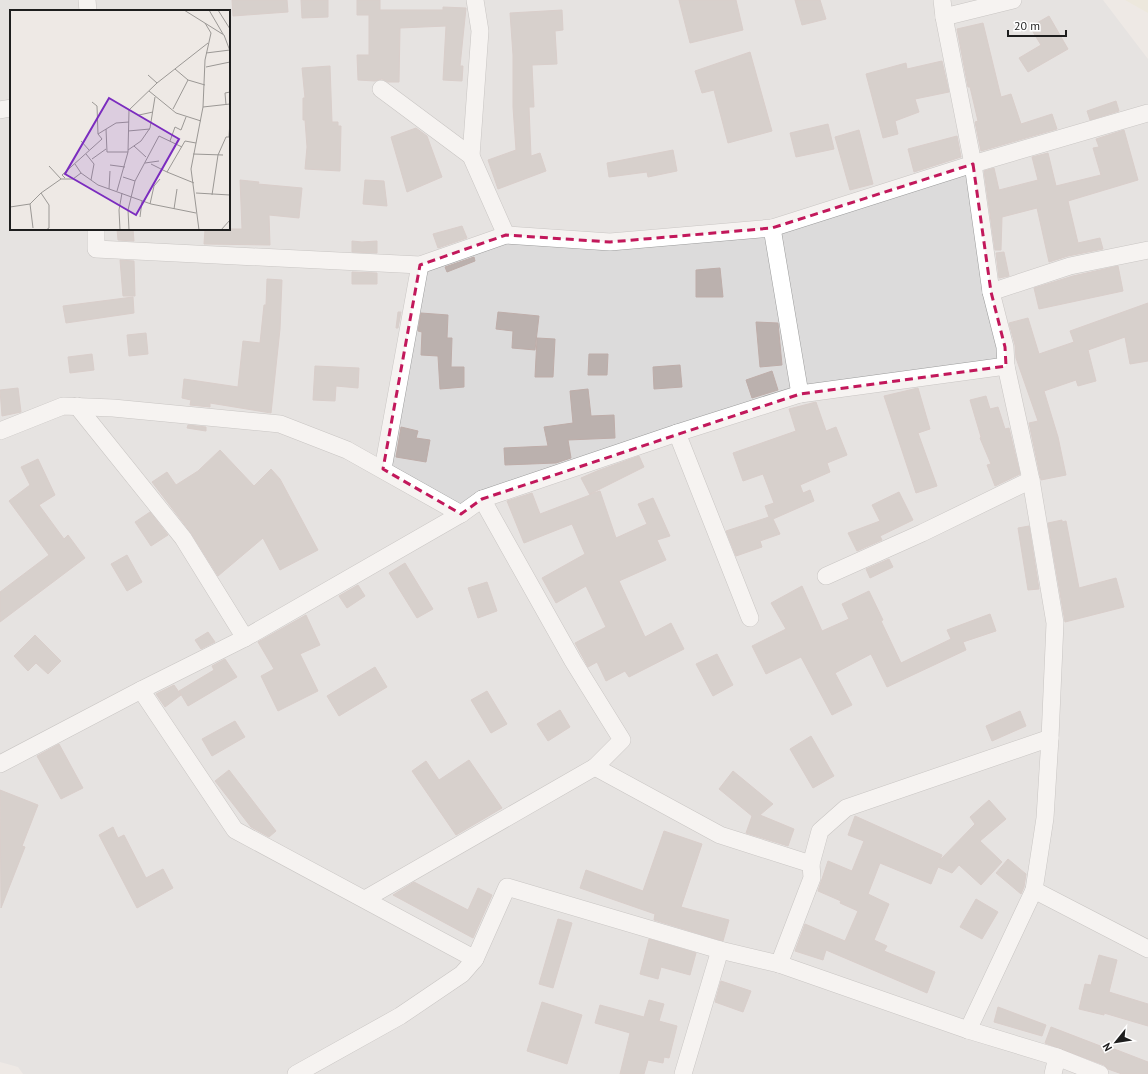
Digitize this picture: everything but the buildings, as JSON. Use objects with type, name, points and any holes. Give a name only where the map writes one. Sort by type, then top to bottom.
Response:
[{"type":"street","points":[[87,0],[88,10]]},
{"type":"street","points":[[475,0],[480,31],[471,156],[506,235]]},
{"type":"street","points":[[942,0],[973,164],[991,292],[1005,347],[1006,366],[1031,480],[1055,623],[1045,818],[1034,890],[968,1030]]},
{"type":"street","points":[[944,17],[1013,0]]},
{"type":"street","points":[[381,89],[471,156]]},
{"type":"street","points":[[0,110],[10,108]]},
{"type":"street","points":[[96,230],[96,249],[420,265],[506,235],[610,242],[772,228],[973,164],[1148,113]]},
{"type":"street","points":[[772,228],[800,394]]},
{"type":"street","points":[[991,292],[1070,266],[1148,250]]},
{"type":"street","points":[[383,469],[420,265]]},
{"type":"street","points":[[0,764],[141,690],[245,638],[461,514],[482,499],[677,433],[800,394],[1006,366]]},
{"type":"street","points":[[0,431],[63,406],[113,408],[280,424],[347,450],[461,514]]},
{"type":"street","points":[[77,406],[183,538],[245,638]]},
{"type":"street","points":[[677,433],[750,618]]},
{"type":"street","points":[[826,576],[922,533],[1031,480]]},
{"type":"street","points":[[365,899],[595,767],[622,740],[573,661],[482,499]]},
{"type":"street","points":[[141,690],[236,830],[475,959]]},
{"type":"street","points":[[780,964],[812,878],[810,864],[820,831],[846,808],[1050,738]]},
{"type":"street","points":[[595,767],[720,835],[810,864]]},
{"type":"street","points":[[296,1074],[400,1016],[462,974],[475,959],[507,887],[720,950],[780,964],[968,1030],[1057,1057],[1100,1074]]},
{"type":"street","points":[[1034,890],[1148,949]]},
{"type":"street","points":[[683,1074],[720,950]]},
{"type":"street","points":[[1053,1074],[1057,1057]]},
{"type":"highlighted area","points":[[973,164],[991,292],[1005,347],[1006,366],[800,394],[482,499],[461,514],[383,469],[420,265],[506,235],[610,242],[772,228]]},
{"type":"shaded area","points":[[0,0],[1103,0],[1148,59],[1148,1074],[23,1074],[18,1067],[0,1062]]},
{"type":"shaded area","points":[[1125,0],[1148,0],[1148,13]]}]
